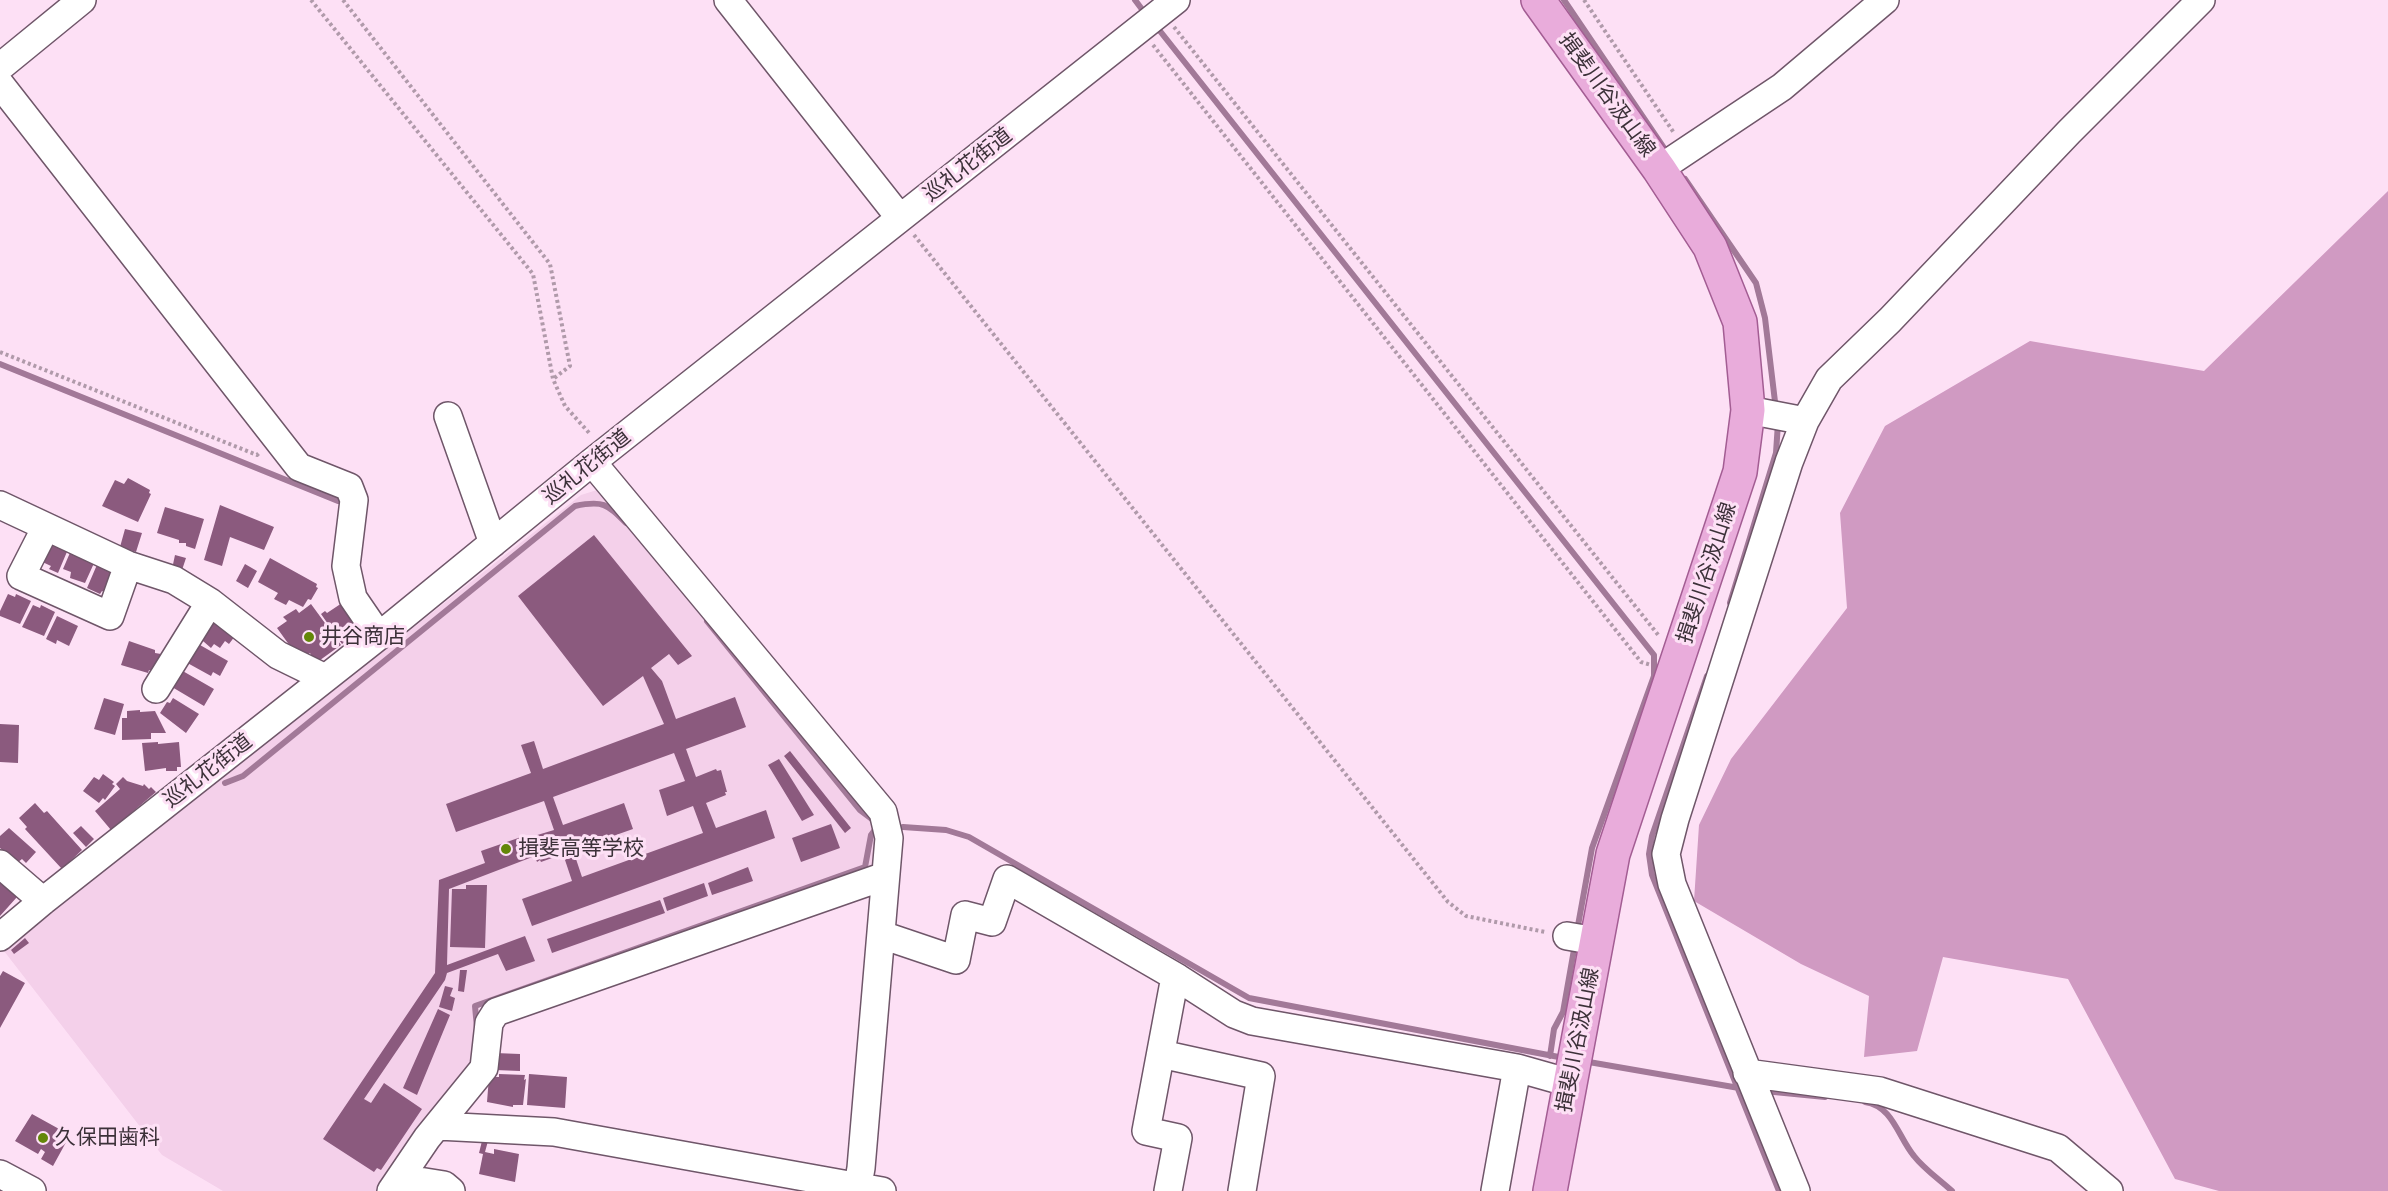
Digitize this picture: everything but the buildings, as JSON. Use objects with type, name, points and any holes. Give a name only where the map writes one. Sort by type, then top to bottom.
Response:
[{"type":"main road","name":"揖斐川谷汲山線","points":[[1538,0],[1659,169],[1710,247],[1740,322],[1748,410],[1740,472],[1613,854],[1582,939],[1570,1083],[1550,1191]]},
{"type":"street","points":[[0,67],[82,0]]},
{"type":"street","points":[[728,0],[900,218]]},
{"type":"street","points":[[1659,169],[1782,87],[1885,0]]},
{"type":"street","points":[[1796,1191],[1672,884],[1666,854],[1706,720],[1789,462],[1805,421],[1829,379],[1890,320],[2069,132],[2201,0]]},
{"type":"street","name":"巡礼花街道","points":[[0,937],[379,636],[599,457],[1168,6]]},
{"type":"street","points":[[0,84],[299,467],[349,488],[354,500],[346,566],[353,598],[379,636]]},
{"type":"street","points":[[1748,410],[1805,421]]},
{"type":"street","points":[[448,416],[493,543]]},
{"type":"street","points":[[438,1126],[555,1132],[866,1190],[889,838],[883,813],[599,457]]},
{"type":"street","points":[[0,505],[128,566],[174,580],[210,602],[278,655],[325,678]]},
{"type":"street","points":[[46,527],[21,576],[110,616],[128,566]]},
{"type":"street","points":[[156,689],[210,602]]},
{"type":"street","points":[[0,864],[43,901]]},
{"type":"street","points":[[395,1184],[484,1068],[489,1023],[496,1012],[885,876]]},
{"type":"street","points":[[882,935],[956,960],[965,915],[992,922],[1007,879],[1178,978],[1234,1014],[1252,1021],[1517,1068],[1570,1083]]},
{"type":"street","points":[[1168,1191],[1178,1138],[1146,1131],[1174,982],[1178,978]]},
{"type":"street","points":[[1161,1054],[1261,1076],[1242,1191]]},
{"type":"street","points":[[1495,1191],[1517,1068]]},
{"type":"street","points":[[1747,1073],[1880,1091],[2058,1149],[2109,1191]]},
{"type":"street","points":[[0,1174],[32,1191]]},
{"type":"street","points":[[395,1184],[444,1185],[451,1191]]},
{"type":"path","points":[[311,0],[533,274],[553,379],[565,406],[599,457]]},
{"type":"path","points":[[343,0],[549,264],[570,366],[553,379]]},
{"type":"path","points":[[1584,0],[1686,151]]},
{"type":"path","points":[[1141,29],[1641,662],[1677,664],[1672,652],[1176,31],[1168,6]]},
{"type":"path","points":[[900,218],[1448,902],[1466,916],[1582,939]]},
{"type":"path","points":[[0,352],[257,455],[272,434]]},
{"type":"shaded area","points":[[2388,191],[2388,1191],[2219,1191],[2175,1179],[2068,979],[1943,957],[1917,1051],[1864,1057],[1869,996],[1801,964],[1694,901],[1699,825],[1731,759],[1847,608],[1840,513],[1885,426],[2030,341],[2204,371]]},
{"type":"shaded area","name":"揖斐高等学校","points":[[597,490],[618,500],[874,809],[879,866],[866,873],[482,1002],[477,1012],[473,1067],[432,1110],[379,1191],[223,1191],[162,1155],[4,951],[581,495]]},
{"type":"waterway","points":[[1135,0],[1147,16]]},
{"type":"waterway","points":[[1564,0],[1666,151]]},
{"type":"waterway","points":[[1156,26],[1654,655],[1654,676],[1592,848],[1577,931]]},
{"type":"waterway","points":[[1685,179],[1756,283],[1765,318],[1776,410]]},
{"type":"waterway","points":[[0,364],[338,501]]},
{"type":"waterway","points":[[1730,603],[1776,453],[1778,423]]},
{"type":"waterway","points":[[225,783],[243,776],[575,506],[592,503],[604,505],[626,523]]},
{"type":"waterway","points":[[707,621],[860,810],[876,822]]},
{"type":"waterway","points":[[1707,676],[1652,836],[1649,854],[1652,875],[1779,1191]]},
{"type":"waterway","points":[[477,1028],[475,1006],[865,867],[871,835],[877,827]]},
{"type":"waterway","points":[[903,827],[946,830],[969,837],[1249,998],[1564,1058]]},
{"type":"waterway","points":[[1550,1056],[1554,1029],[1563,1012],[1575,944]]},
{"type":"waterway","points":[[1583,1061],[1739,1088]]},
{"type":"waterway","points":[[1764,1091],[1825,1097]]},
{"type":"waterway","points":[[1865,1102],[1882,1109],[1889,1116],[1918,1161],[1952,1191]]},
{"type":"place","name":"井谷商店","points":[[309,637]]},
{"type":"place","name":"揖斐高等学校","points":[[506,849]]},
{"type":"place","name":"久保田歯科","points":[[43,1138]]}]
